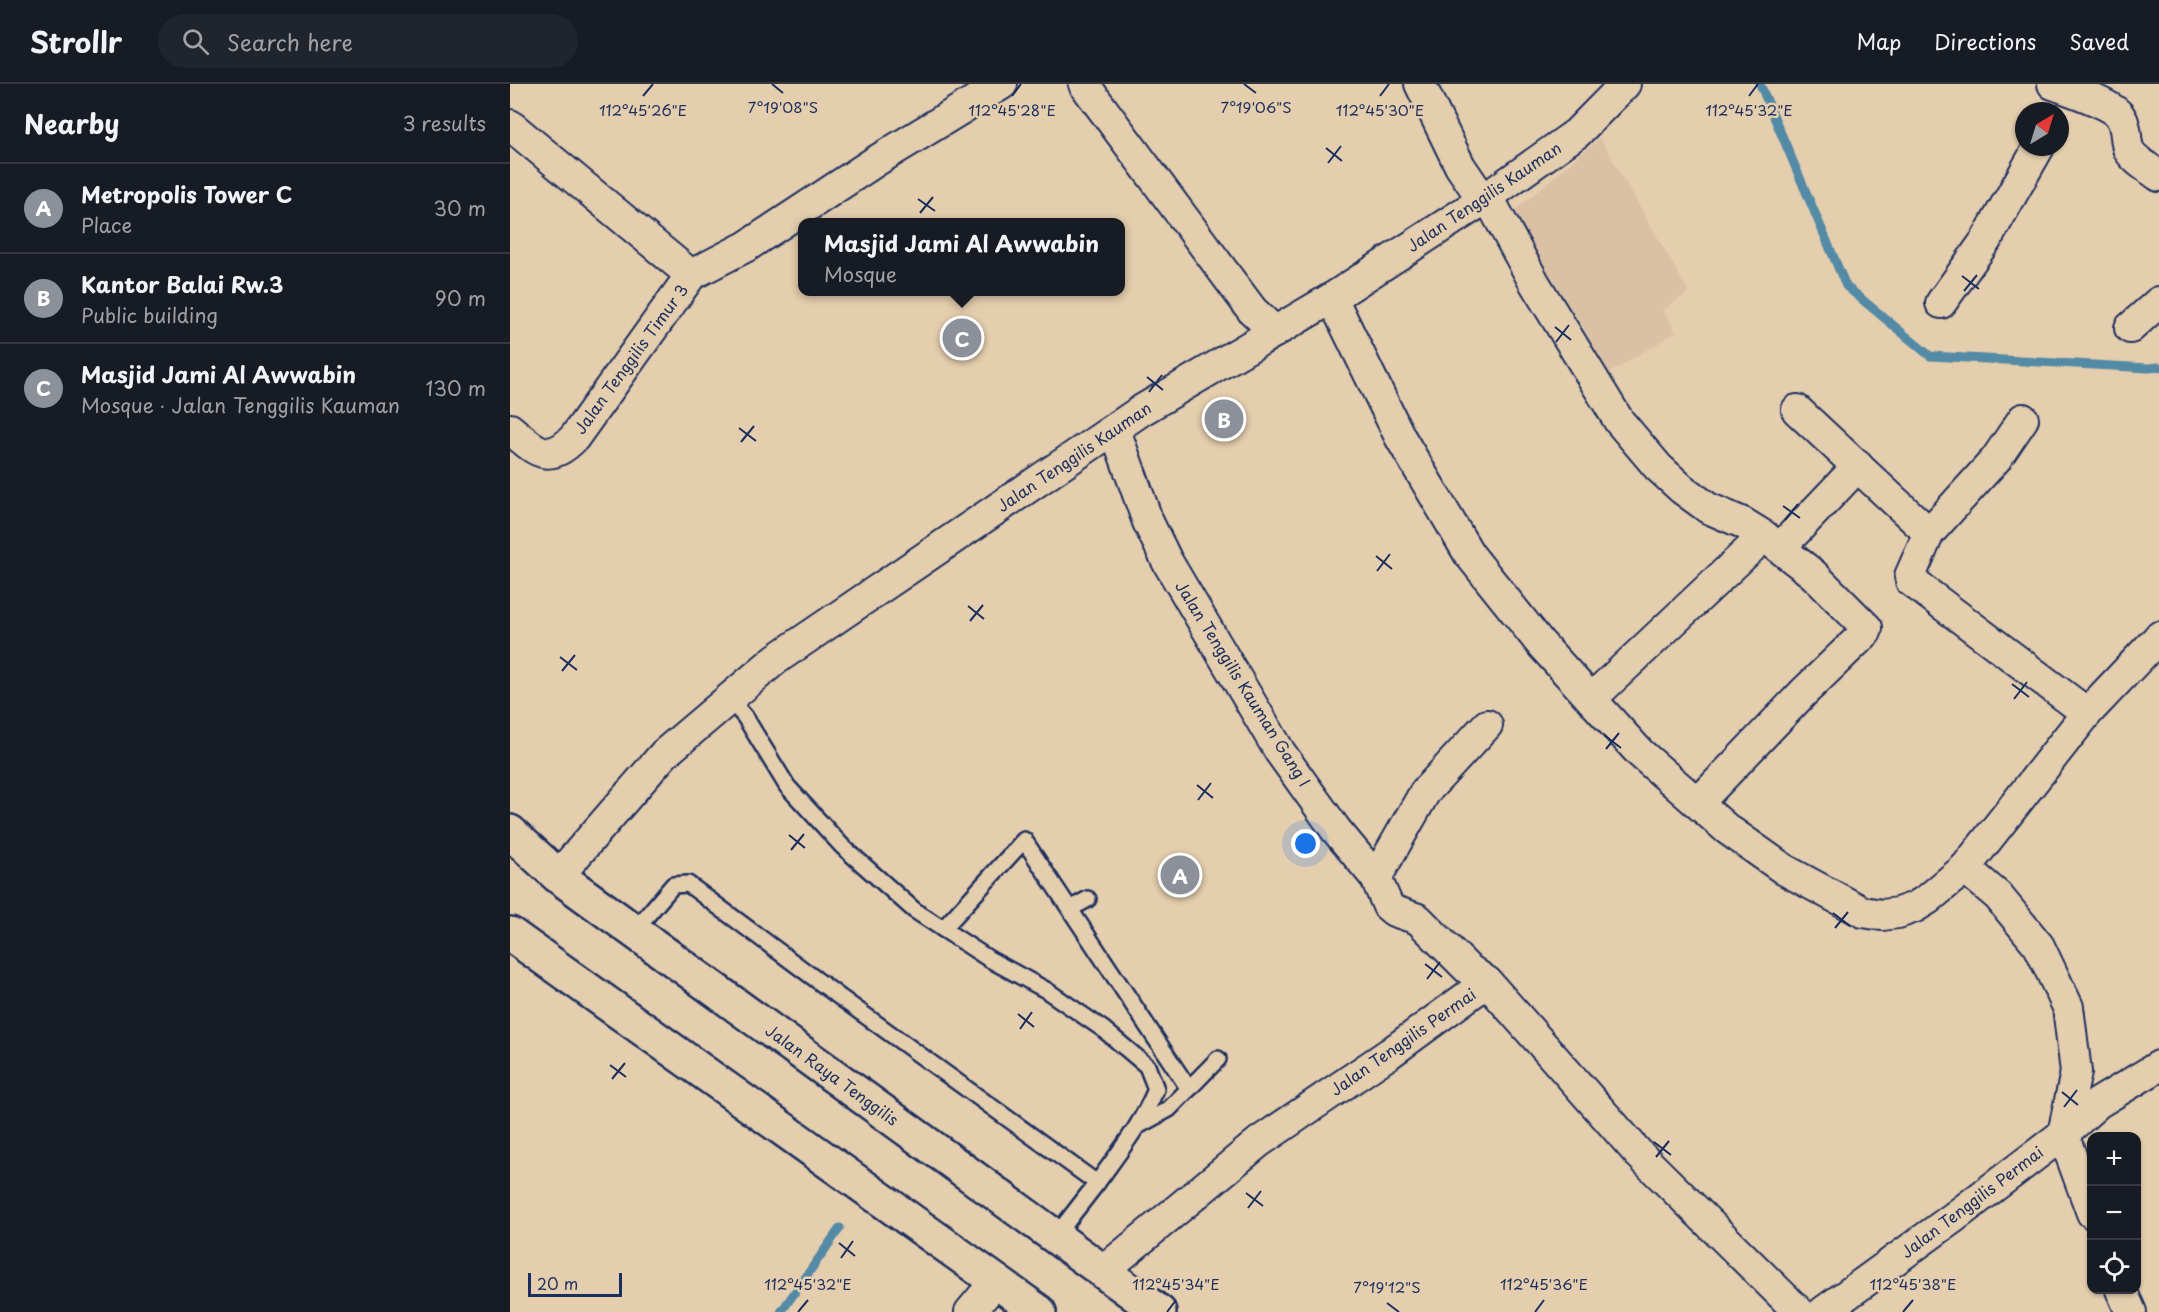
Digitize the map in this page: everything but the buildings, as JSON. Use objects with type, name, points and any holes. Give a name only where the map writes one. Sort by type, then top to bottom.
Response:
[{"type":"main road","name":"Jalan Raya Tenggilis","points":[[510,832],[558,876],[1159,1312]]},
{"type":"main road","points":[[510,934],[1040,1312]]},
{"type":"street","points":[[510,126],[692,275],[747,246],[876,161],[1002,84]]},
{"type":"street","points":[[1084,84],[1252,310],[1275,332]]},
{"type":"street","points":[[1420,84],[1460,166],[1486,199],[1619,421],[1658,467],[1682,489],[1708,508],[1743,523],[1772,542],[1813,574],[1868,630],[1803,693],[1698,803]]},
{"type":"street","name":"Jalan Tenggilis Kauman","points":[[558,876],[664,754],[776,659],[1142,410],[1332,298],[1486,199],[1577,132],[1625,84]]},
{"type":"street","points":[[2061,95],[2109,108],[2121,117],[2126,131],[2128,149],[2133,156],[2159,176]]},
{"type":"street","points":[[1941,303],[1986,240],[2034,156]]},
{"type":"street","name":"Jalan Tenggilis Timur 3","points":[[510,429],[537,451],[549,454],[559,451],[574,438],[692,275]]},
{"type":"street","points":[[1332,298],[1400,437],[1468,554],[1541,645],[1640,753],[1727,829],[1785,870],[1863,912],[1882,915],[1898,913],[1915,907],[1965,868],[2087,713],[2159,637]]},
{"type":"street","points":[[2130,328],[2159,302]]},
{"type":"street","points":[[1797,410],[1929,533]]},
{"type":"street","points":[[2023,419],[1996,459],[1929,533],[1910,576],[1911,581],[2087,713]]},
{"type":"street","name":"Jalan Tenggilis Kauman Gang I","points":[[1115,430],[1148,522],[1167,561],[1280,752],[1336,830],[1376,878],[1391,909],[1419,919],[1467,968],[1486,982]]},
{"type":"street","points":[[1591,699],[1857,466]]},
{"type":"street","points":[[1376,878],[1425,792],[1487,725]]},
{"type":"street","points":[[1965,868],[1998,896],[2039,946],[2068,1007],[2076,1072],[2063,1134],[2087,1202]]},
{"type":"street","name":"Jalan Tenggilis Permai","points":[[1103,1271],[1259,1142],[1390,1053],[1486,982],[1639,1154],[1799,1312]]},
{"type":"street","name":"Jalan Tenggilis Permai","points":[[1823,1312],[1953,1218],[2063,1134],[2098,1103],[2159,1066]]},
{"type":"street","points":[[970,1312],[996,1281]]},
{"type":"street","points":[[2123,1294],[2132,1312]]},
{"type":"lane","points":[[729,699],[745,717],[787,786],[842,846],[915,910],[989,959],[1055,997],[1103,1029],[1148,1066],[1156,1089],[1138,1126],[1055,1237]]},
{"type":"lane","points":[[943,929],[1024,840],[1189,1089]]},
{"type":"lane","points":[[634,931],[673,885],[688,884],[1097,1183]]},
{"type":"lane","points":[[1070,909],[1088,899]]},
{"type":"lane","points":[[1138,1126],[1169,1109],[1218,1059]]},
{"type":"shaded area","points":[[1600,138],[1689,292],[1663,310],[1676,332],[1601,378],[1507,217]]},
{"type":"waterway","points":[[1760,84],[1846,286],[1930,356],[2159,367]]},
{"type":"waterway","points":[[781,1312],[840,1228]]},
{"type":"place","name":"Masjid Jami Al Awwabin","points":[[962,338]]},
{"type":"place","name":"Kantor Balai Rw.3","points":[[1224,419]]},
{"type":"place","name":"Metropolis Tower C","points":[[1180,875]]}]
